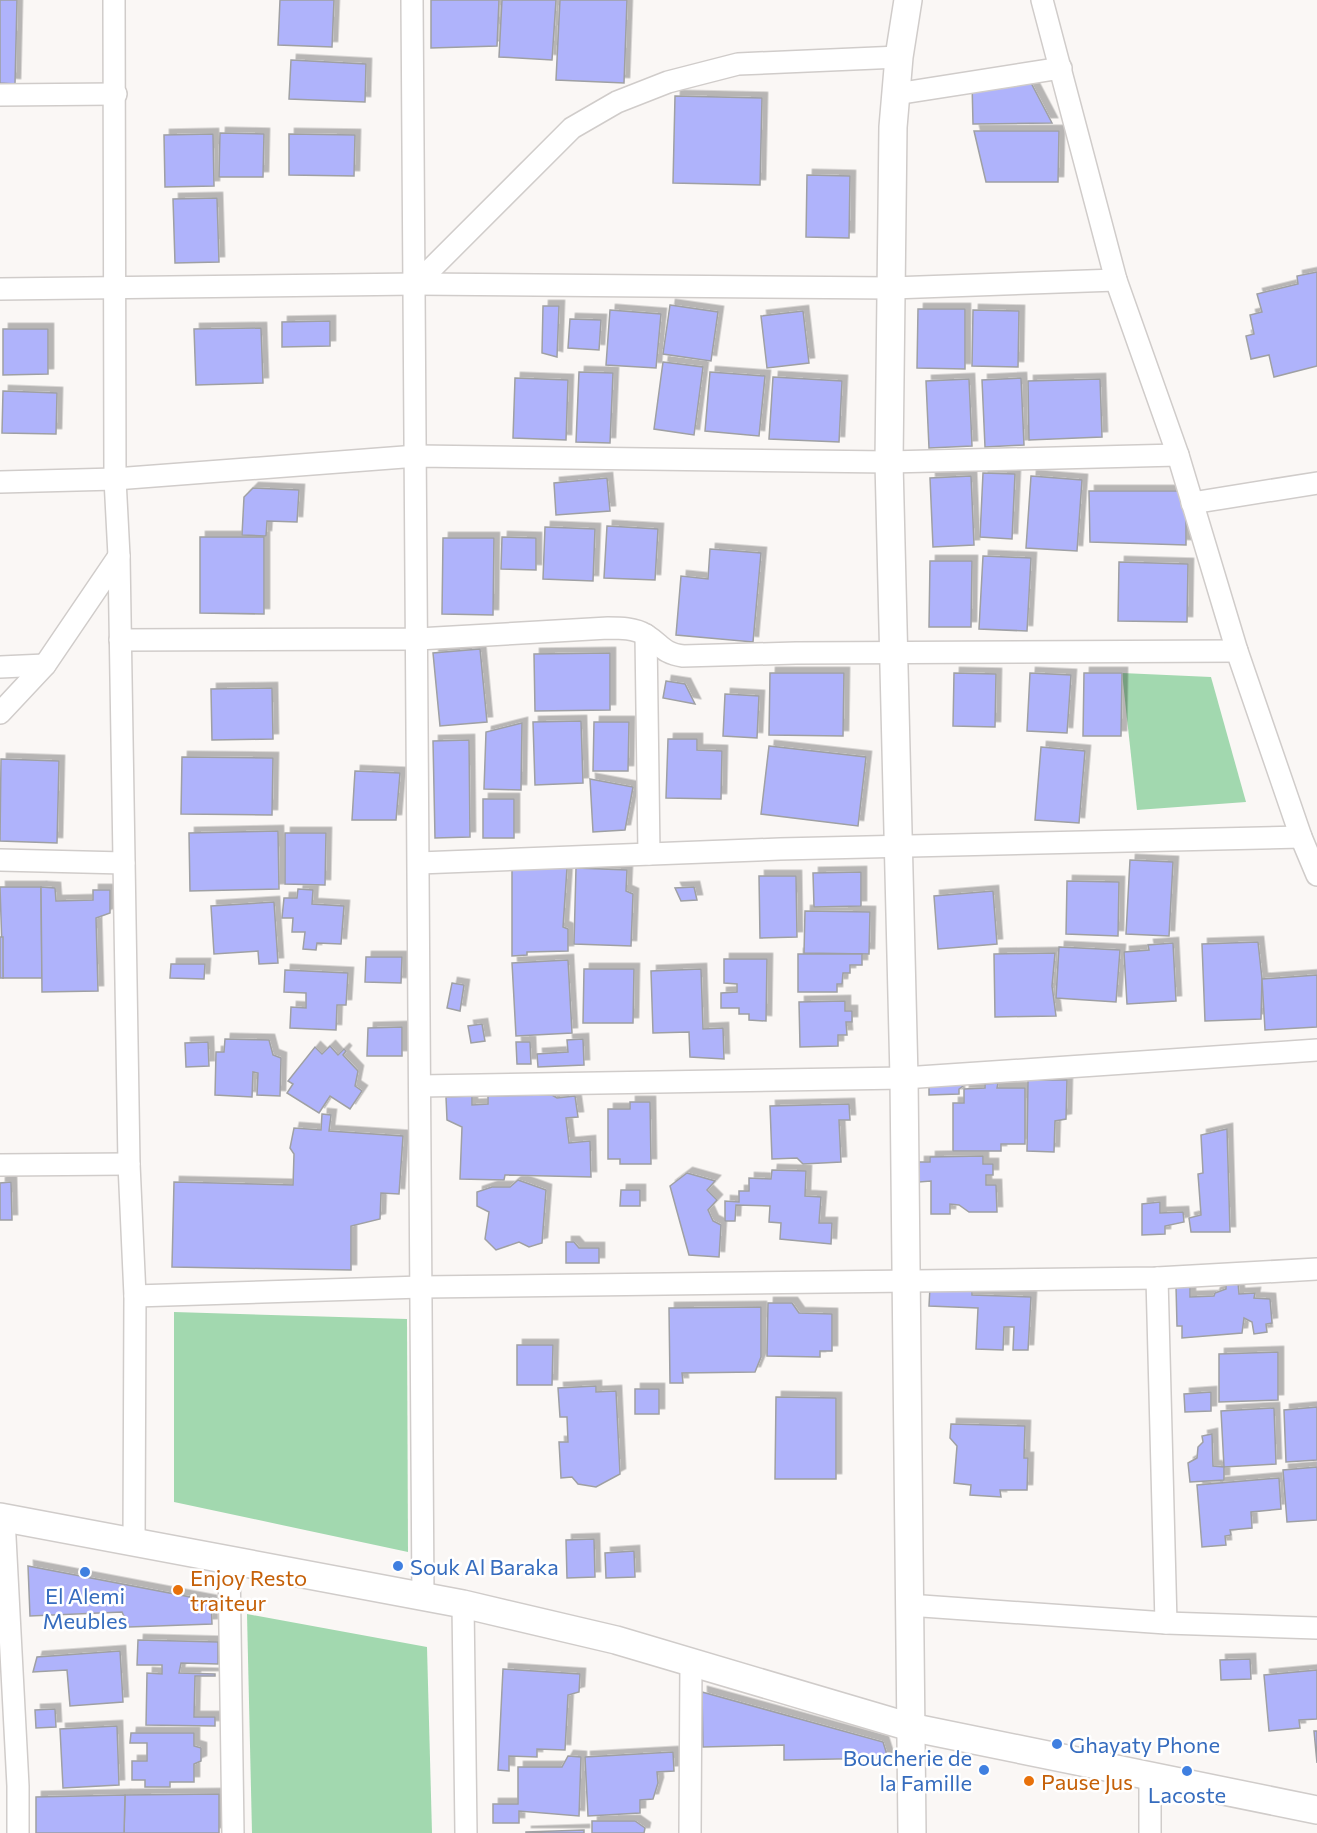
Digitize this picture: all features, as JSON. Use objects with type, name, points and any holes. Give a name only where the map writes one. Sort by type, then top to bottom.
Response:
[{"type":"street","points":[[114,0],[116,94],[115,479],[119,556],[129,1164],[135,1296],[134,1544]]},
{"type":"street","points":[[412,0],[416,284],[423,1598]]},
{"type":"street","points":[[908,0],[896,94],[889,462],[904,1078],[912,1833]]},
{"type":"street","points":[[1042,0],[1116,280],[1178,455],[1237,651],[1301,837],[1317,875]]},
{"type":"street","points":[[416,284],[572,128],[616,102],[668,82],[738,64],[899,57]]},
{"type":"street","points":[[896,94],[1061,68]]},
{"type":"street","points":[[0,94],[116,94]]},
{"type":"street","points":[[0,290],[416,284],[892,288],[1116,280]]},
{"type":"street","points":[[0,482],[115,479],[417,456],[889,462],[1178,455]]},
{"type":"street","points":[[1192,503],[1317,483]]},
{"type":"street","points":[[0,713],[45,665],[119,556]]},
{"type":"street","points":[[120,640],[418,639],[626,628],[646,635],[669,654],[683,656],[893,652],[1237,651]]},
{"type":"street","points":[[646,635],[649,854]]},
{"type":"street","points":[[0,667],[45,665]]},
{"type":"street","points":[[419,863],[900,846],[1301,837]]},
{"type":"street","points":[[0,860],[124,863]]},
{"type":"street","points":[[420,1086],[904,1078],[1317,1050]]},
{"type":"street","points":[[0,1165],[129,1164]]},
{"type":"street","points":[[135,1296],[421,1287],[1157,1278],[1317,1269]]},
{"type":"street","points":[[1157,1278],[1166,1623]]},
{"type":"street","points":[[18,1833],[9,1785],[2,1518],[463,1604],[616,1640],[910,1727],[1317,1810]]},
{"type":"street","points":[[229,1562],[233,1833]]},
{"type":"street","points":[[463,1604],[466,1833]]},
{"type":"street","points":[[908,1605],[1166,1623],[1317,1628]]},
{"type":"street","points":[[690,1833],[691,1662]]},
{"type":"street","points":[[1150,1775],[1150,1833]]},
{"type":"green space","points":[[1122,673],[1211,677],[1246,802],[1137,810]]},
{"type":"green space","points":[[174,1312],[407,1319],[408,1552],[174,1502]]},
{"type":"green space","points":[[247,1614],[427,1647],[432,1833],[252,1833]]},
{"type":"building","points":[[0,0],[17,0],[15,84],[0,83]]},
{"type":"building","points":[[280,0],[334,0],[332,47],[278,45]]},
{"type":"building","points":[[431,0],[499,0],[497,46],[431,48]]},
{"type":"building","points":[[502,0],[556,0],[552,60],[499,57]]},
{"type":"building","points":[[560,0],[627,0],[624,83],[556,80]]},
{"type":"building","points":[[291,60],[366,64],[365,102],[289,99]]},
{"type":"building","points":[[1030,81],[1052,123],[973,124],[972,82]]},
{"type":"building","points":[[675,96],[762,98],[760,185],[673,183]]},
{"type":"building","points":[[974,131],[1059,131],[1058,182],[986,182]]},
{"type":"building","points":[[220,133],[264,134],[263,177],[219,177]]},
{"type":"building","points":[[213,134],[214,186],[165,187],[164,135]]},
{"type":"building","points":[[289,134],[355,135],[354,176],[289,175]]},
{"type":"building","points":[[807,175],[850,176],[849,238],[806,237]]},
{"type":"building","points":[[217,198],[219,262],[175,263],[173,199]]},
{"type":"building","points":[[1317,272],[1317,366],[1274,377],[1269,355],[1251,359],[1246,336],[1254,334],[1250,315],[1262,312],[1257,294],[1298,284],[1297,276]]},
{"type":"building","points":[[670,305],[718,312],[711,361],[663,354]]},
{"type":"building","points":[[543,306],[559,306],[557,357],[542,353]]},
{"type":"building","points":[[918,309],[965,309],[965,369],[917,368]]},
{"type":"building","points":[[610,310],[661,314],[656,368],[606,365]]},
{"type":"building","points":[[973,310],[1019,311],[1018,367],[972,366]]},
{"type":"building","points":[[803,311],[809,363],[767,368],[761,316]]},
{"type":"building","points":[[570,319],[601,320],[599,350],[568,348]]},
{"type":"building","points":[[330,321],[330,346],[282,347],[282,322]]},
{"type":"building","points":[[261,328],[263,383],[196,385],[194,329]]},
{"type":"building","points":[[3,329],[48,329],[48,374],[3,375]]},
{"type":"building","points":[[663,362],[703,367],[694,435],[654,429]]},
{"type":"building","points":[[579,372],[613,373],[610,443],[576,442]]},
{"type":"building","points":[[710,372],[765,376],[759,436],[705,431]]},
{"type":"building","points":[[773,377],[842,381],[839,442],[769,439]]},
{"type":"building","points":[[515,378],[568,380],[566,440],[513,438]]},
{"type":"building","points":[[1021,378],[1024,445],[985,447],[982,380]]},
{"type":"building","points":[[969,379],[972,446],[929,448],[926,381]]},
{"type":"building","points":[[1100,379],[1102,437],[1029,440],[1028,381]]},
{"type":"building","points":[[3,391],[57,393],[56,434],[2,433]]},
{"type":"building","points":[[983,473],[1015,474],[1012,539],[980,537]]},
{"type":"building","points":[[971,476],[974,545],[933,547],[930,478]]},
{"type":"building","points":[[1031,476],[1082,480],[1077,551],[1026,548]]},
{"type":"building","points":[[607,478],[610,511],[556,515],[554,483]]},
{"type":"building","points":[[253,488],[299,490],[297,522],[267,521],[266,536],[242,535],[244,497]]},
{"type":"building","points":[[1089,491],[1186,491],[1186,545],[1090,542]]},
{"type":"building","points":[[607,526],[658,529],[655,580],[604,578]]},
{"type":"building","points":[[545,527],[595,529],[593,581],[543,579]]},
{"type":"building","points":[[200,537],[264,537],[264,614],[200,613]]},
{"type":"building","points":[[502,537],[536,538],[536,570],[501,569]]},
{"type":"building","points":[[443,538],[494,538],[493,615],[442,614]]},
{"type":"building","points":[[710,549],[761,553],[753,642],[676,635],[681,576],[708,579]]},
{"type":"building","points":[[983,556],[1031,558],[1027,631],[979,629]]},
{"type":"building","points":[[930,561],[972,561],[971,627],[929,627]]},
{"type":"building","points":[[1119,562],[1188,564],[1187,622],[1118,621]]},
{"type":"building","points":[[480,649],[487,722],[440,726],[433,653]]},
{"type":"building","points":[[610,653],[610,710],[535,711],[534,654]]},
{"type":"building","points":[[770,673],[844,673],[843,736],[769,735]]},
{"type":"building","points":[[954,673],[996,674],[995,727],[953,726]]},
{"type":"building","points":[[1030,673],[1071,675],[1067,733],[1027,731]]},
{"type":"building","points":[[1084,673],[1122,673],[1121,736],[1083,736]]},
{"type":"building","points":[[666,681],[685,684],[695,704],[663,698]]},
{"type":"building","points":[[272,688],[273,739],[212,740],[211,689]]},
{"type":"building","points":[[725,694],[759,696],[757,738],[723,736]]},
{"type":"building","points":[[581,721],[583,783],[535,785],[533,722]]},
{"type":"building","points":[[594,722],[629,722],[628,771],[593,771]]},
{"type":"building","points":[[522,723],[521,790],[484,789],[486,732]]},
{"type":"building","points":[[668,739],[697,739],[697,750],[722,751],[721,799],[666,798]]},
{"type":"building","points":[[469,740],[470,837],[435,838],[433,741]]},
{"type":"building","points":[[769,746],[866,757],[858,826],[761,814]]},
{"type":"building","points":[[1041,747],[1085,751],[1079,823],[1035,820]]},
{"type":"building","points":[[182,757],[273,758],[272,815],[181,814]]},
{"type":"building","points":[[1,759],[59,761],[57,843],[0,841]]},
{"type":"building","points":[[355,771],[400,773],[396,820],[352,820]]},
{"type":"building","points":[[590,779],[633,787],[625,830],[593,832]]},
{"type":"building","points":[[483,799],[514,799],[514,838],[483,838]]},
{"type":"building","points":[[278,831],[279,889],[190,891],[189,833]]},
{"type":"building","points":[[285,833],[326,833],[325,885],[285,884]]},
{"type":"building","points":[[1130,860],[1173,862],[1169,936],[1126,934]]},
{"type":"building","points":[[567,868],[563,927],[568,929],[568,951],[527,952],[527,955],[512,956],[512,869]]},
{"type":"building","points":[[576,868],[627,870],[626,891],[633,894],[631,946],[574,944]]},
{"type":"building","points":[[861,872],[861,906],[814,907],[813,873]]},
{"type":"building","points":[[759,876],[796,876],[797,937],[760,938]]},
{"type":"building","points":[[1067,881],[1119,882],[1118,936],[1066,934]]},
{"type":"building","points":[[0,887],[41,887],[42,978],[3,978]]},
{"type":"building","points":[[41,887],[55,888],[56,901],[93,900],[93,890],[110,890],[110,913],[96,918],[98,991],[42,992]]},
{"type":"building","points":[[694,887],[697,900],[681,901],[675,888]]},
{"type":"building","points":[[298,889],[313,890],[312,904],[344,906],[341,944],[317,943],[316,950],[303,949],[305,932],[292,932],[293,918],[282,918],[284,898],[297,898]]},
{"type":"building","points":[[993,891],[997,944],[938,949],[934,896]]},
{"type":"building","points":[[274,902],[278,963],[259,964],[258,951],[214,954],[211,906]]},
{"type":"building","points":[[805,911],[870,912],[869,954],[804,953]]},
{"type":"building","points":[[0,937],[3,937],[3,978],[0,978]]},
{"type":"building","points":[[1258,942],[1262,979],[1261,1019],[1205,1021],[1202,944]]},
{"type":"building","points":[[1173,943],[1176,1001],[1127,1004],[1124,952],[1149,950],[1148,945]]},
{"type":"building","points":[[1059,947],[1120,950],[1116,1002],[1056,998]]},
{"type":"building","points":[[1055,953],[1052,986],[1056,1016],[995,1017],[994,954]]},
{"type":"building","points":[[798,954],[862,954],[862,965],[850,965],[850,973],[843,973],[842,984],[837,984],[837,992],[798,992]]},
{"type":"building","points":[[366,957],[402,957],[401,983],[365,982]]},
{"type":"building","points":[[724,959],[767,959],[766,1021],[749,1020],[749,1014],[739,1014],[739,1008],[721,1008],[721,993],[737,992],[737,984],[724,983]]},
{"type":"building","points":[[568,960],[572,1033],[516,1036],[512,963]]},
{"type":"building","points":[[171,964],[205,964],[204,979],[170,978]]},
{"type":"building","points":[[584,969],[634,969],[633,1023],[583,1023]]},
{"type":"building","points":[[701,969],[703,1029],[723,1028],[724,1059],[690,1057],[689,1032],[653,1033],[651,971]]},
{"type":"building","points":[[285,970],[348,973],[346,1005],[337,1005],[336,1030],[290,1028],[291,1007],[306,1008],[306,993],[284,992]]},
{"type":"building","points":[[1317,975],[1317,1027],[1265,1030],[1262,979]]},
{"type":"building","points":[[452,983],[464,985],[460,1011],[447,1008]]},
{"type":"building","points":[[845,1001],[845,1011],[852,1011],[852,1022],[846,1022],[847,1035],[838,1035],[838,1046],[800,1047],[799,1002]]},
{"type":"building","points":[[482,1024],[485,1041],[471,1043],[468,1026]]},
{"type":"building","points":[[402,1027],[402,1056],[367,1056],[368,1028]]},
{"type":"building","points":[[225,1039],[269,1040],[273,1055],[281,1058],[280,1096],[257,1095],[258,1073],[253,1072],[252,1097],[215,1095],[216,1052],[224,1052]]},
{"type":"building","points":[[583,1039],[584,1065],[538,1067],[537,1054],[568,1052],[567,1040]]},
{"type":"building","points":[[208,1042],[209,1066],[186,1067],[185,1043]]},
{"type":"building","points":[[516,1042],[530,1042],[531,1064],[517,1064]]},
{"type":"building","points":[[330,1046],[338,1055],[344,1049],[346,1051],[343,1055],[358,1071],[355,1086],[362,1091],[350,1109],[330,1096],[319,1113],[287,1093],[293,1084],[288,1081],[315,1047],[322,1054]]},
{"type":"building","points":[[929,1079],[967,1083],[959,1089],[959,1094],[929,1095]]},
{"type":"building","points":[[1028,1080],[1067,1080],[1066,1119],[1055,1121],[1054,1152],[1027,1151]]},
{"type":"building","points":[[998,1083],[997,1088],[1025,1088],[1025,1144],[1001,1144],[1001,1151],[953,1151],[953,1103],[964,1103],[964,1089],[985,1088],[985,1084]]},
{"type":"building","points":[[552,1095],[557,1098],[575,1096],[578,1117],[566,1118],[569,1143],[590,1141],[591,1177],[505,1175],[504,1180],[460,1179],[462,1127],[447,1120],[446,1097],[472,1096],[472,1105],[488,1104],[488,1096]]},
{"type":"building","points":[[630,1102],[650,1102],[651,1164],[620,1164],[620,1159],[608,1159],[608,1109],[630,1109]]},
{"type":"building","points":[[849,1104],[850,1120],[839,1120],[841,1162],[803,1164],[797,1158],[772,1159],[770,1106]]},
{"type":"building","points":[[322,1114],[331,1115],[329,1131],[403,1136],[399,1194],[381,1193],[380,1219],[351,1226],[351,1270],[172,1267],[174,1182],[293,1185],[294,1154],[290,1148],[294,1128],[321,1130]]},
{"type":"building","points":[[1227,1129],[1230,1232],[1191,1232],[1189,1218],[1201,1215],[1198,1174],[1203,1173],[1201,1135]]},
{"type":"building","points":[[983,1156],[983,1164],[993,1164],[993,1175],[986,1175],[986,1185],[996,1185],[997,1212],[969,1212],[959,1205],[950,1204],[950,1214],[931,1214],[931,1181],[919,1182],[919,1162],[930,1162],[930,1157]]},
{"type":"building","points":[[772,1170],[806,1171],[805,1196],[821,1197],[819,1223],[832,1223],[831,1244],[780,1239],[781,1223],[769,1222],[770,1206],[736,1205],[735,1221],[725,1221],[725,1201],[739,1202],[739,1191],[749,1191],[749,1178],[771,1179]]},
{"type":"building","points":[[687,1173],[715,1181],[707,1190],[717,1200],[708,1210],[713,1221],[721,1225],[719,1257],[689,1255],[670,1186]]},
{"type":"building","points":[[518,1180],[546,1190],[542,1243],[529,1247],[519,1242],[496,1250],[485,1239],[489,1212],[477,1206],[477,1192],[492,1187],[510,1187]]},
{"type":"building","points":[[11,1182],[12,1220],[0,1220],[0,1183]]},
{"type":"building","points":[[621,1190],[640,1190],[640,1206],[620,1206]]},
{"type":"building","points":[[1160,1202],[1160,1213],[1183,1212],[1184,1222],[1165,1226],[1165,1234],[1142,1235],[1142,1204]]},
{"type":"building","points":[[566,1242],[574,1242],[579,1248],[599,1248],[599,1263],[566,1263]]},
{"type":"building","points":[[1226,1283],[1238,1283],[1239,1294],[1255,1293],[1254,1298],[1270,1299],[1272,1323],[1266,1324],[1267,1332],[1254,1334],[1252,1322],[1244,1318],[1242,1333],[1182,1338],[1182,1326],[1177,1326],[1176,1286],[1190,1286],[1190,1297],[1214,1296],[1215,1293],[1226,1289]]},
{"type":"building","points":[[930,1287],[972,1288],[972,1295],[1031,1297],[1028,1350],[1013,1350],[1014,1327],[1004,1327],[1003,1350],[976,1349],[978,1308],[929,1306]]},
{"type":"building","points":[[768,1303],[792,1303],[799,1313],[832,1314],[832,1351],[820,1351],[820,1357],[767,1356]]},
{"type":"building","points":[[761,1307],[761,1357],[755,1372],[682,1373],[683,1383],[670,1383],[669,1308]]},
{"type":"building","points":[[517,1345],[553,1345],[552,1385],[517,1385]]},
{"type":"building","points":[[1278,1352],[1278,1400],[1219,1402],[1219,1354]]},
{"type":"building","points":[[596,1386],[596,1392],[616,1391],[620,1474],[596,1487],[578,1484],[572,1477],[561,1478],[559,1442],[568,1442],[567,1417],[560,1417],[558,1388]]},
{"type":"building","points":[[635,1389],[659,1389],[659,1414],[635,1414]]},
{"type":"building","points":[[1211,1392],[1211,1411],[1185,1412],[1184,1394]]},
{"type":"building","points":[[776,1397],[836,1398],[836,1479],[775,1479]]},
{"type":"building","points":[[1317,1407],[1317,1460],[1286,1462],[1284,1410]]},
{"type":"building","points":[[1274,1408],[1276,1464],[1224,1467],[1221,1411]]},
{"type":"building","points":[[951,1424],[1025,1426],[1024,1458],[1028,1458],[1027,1490],[1000,1490],[1001,1497],[970,1495],[971,1485],[954,1483],[957,1446],[950,1438]]},
{"type":"building","points":[[1212,1434],[1213,1466],[1224,1467],[1224,1480],[1190,1482],[1188,1463],[1197,1458],[1198,1447],[1203,1442],[1202,1436]]},
{"type":"building","points":[[1317,1467],[1317,1520],[1287,1522],[1283,1470]]},
{"type":"building","points":[[1279,1478],[1281,1509],[1251,1512],[1252,1528],[1230,1530],[1231,1535],[1225,1536],[1226,1545],[1202,1547],[1197,1485]]},
{"type":"building","points":[[594,1539],[595,1577],[567,1578],[566,1540]]},
{"type":"building","points":[[634,1551],[635,1577],[606,1578],[605,1553]]},
{"type":"building","points":[[28,1566],[211,1601],[212,1624],[129,1627],[122,1612],[30,1616]]},
{"type":"building","points":[[138,1640],[218,1642],[218,1664],[181,1663],[179,1673],[215,1674],[215,1676],[195,1676],[194,1717],[215,1717],[215,1726],[146,1725],[147,1673],[162,1674],[162,1665],[137,1665]]},
{"type":"building","points":[[120,1651],[123,1702],[70,1706],[67,1670],[33,1672],[37,1657]]},
{"type":"building","points":[[1250,1659],[1251,1679],[1221,1680],[1220,1660]]},
{"type":"building","points":[[503,1669],[580,1674],[579,1692],[568,1695],[565,1750],[537,1749],[537,1757],[509,1756],[509,1771],[498,1770]]},
{"type":"building","points":[[1317,1670],[1317,1719],[1299,1720],[1300,1728],[1269,1731],[1264,1675]]},
{"type":"building","points":[[702,1692],[883,1742],[888,1758],[784,1760],[784,1745],[703,1747]]},
{"type":"building","points":[[55,1709],[56,1727],[36,1728],[35,1710]]},
{"type":"building","points":[[117,1726],[119,1785],[63,1788],[60,1729]]},
{"type":"building","points":[[1314,1731],[1317,1731],[1317,1763]]},
{"type":"building","points":[[131,1733],[194,1733],[194,1746],[201,1748],[201,1761],[194,1764],[194,1782],[170,1782],[170,1787],[145,1787],[145,1780],[132,1780],[132,1761],[147,1761],[147,1743],[130,1743]]},
{"type":"building","points":[[673,1752],[674,1771],[657,1772],[658,1783],[653,1799],[640,1800],[640,1813],[588,1816],[585,1757]]},
{"type":"building","points":[[568,1756],[581,1757],[579,1816],[519,1811],[519,1823],[493,1823],[493,1804],[518,1804],[518,1767],[562,1767]]},
{"type":"building","points":[[219,1794],[219,1833],[124,1833],[125,1795]]},
{"type":"building","points":[[125,1795],[124,1833],[36,1833],[36,1797]]},
{"type":"building","points":[[592,1821],[635,1821],[645,1828],[644,1833],[592,1833]]},
{"type":"building","points":[[584,1830],[584,1833],[526,1833],[526,1832]]},
{"type":"place","name":"Souk Al Baraka","points":[[398,1566]]},
{"type":"place","name":"El Alemi Meubles","points":[[85,1572]]},
{"type":"place","name":"Enjoy Resto traiteur","points":[[178,1590]]},
{"type":"place","name":"Ghayaty Phone","points":[[1057,1744]]},
{"type":"place","name":"Boucherie de la Famille","points":[[984,1770]]},
{"type":"place","name":"Lacoste","points":[[1187,1771]]},
{"type":"place","name":"Pause Jus","points":[[1029,1781]]}]
